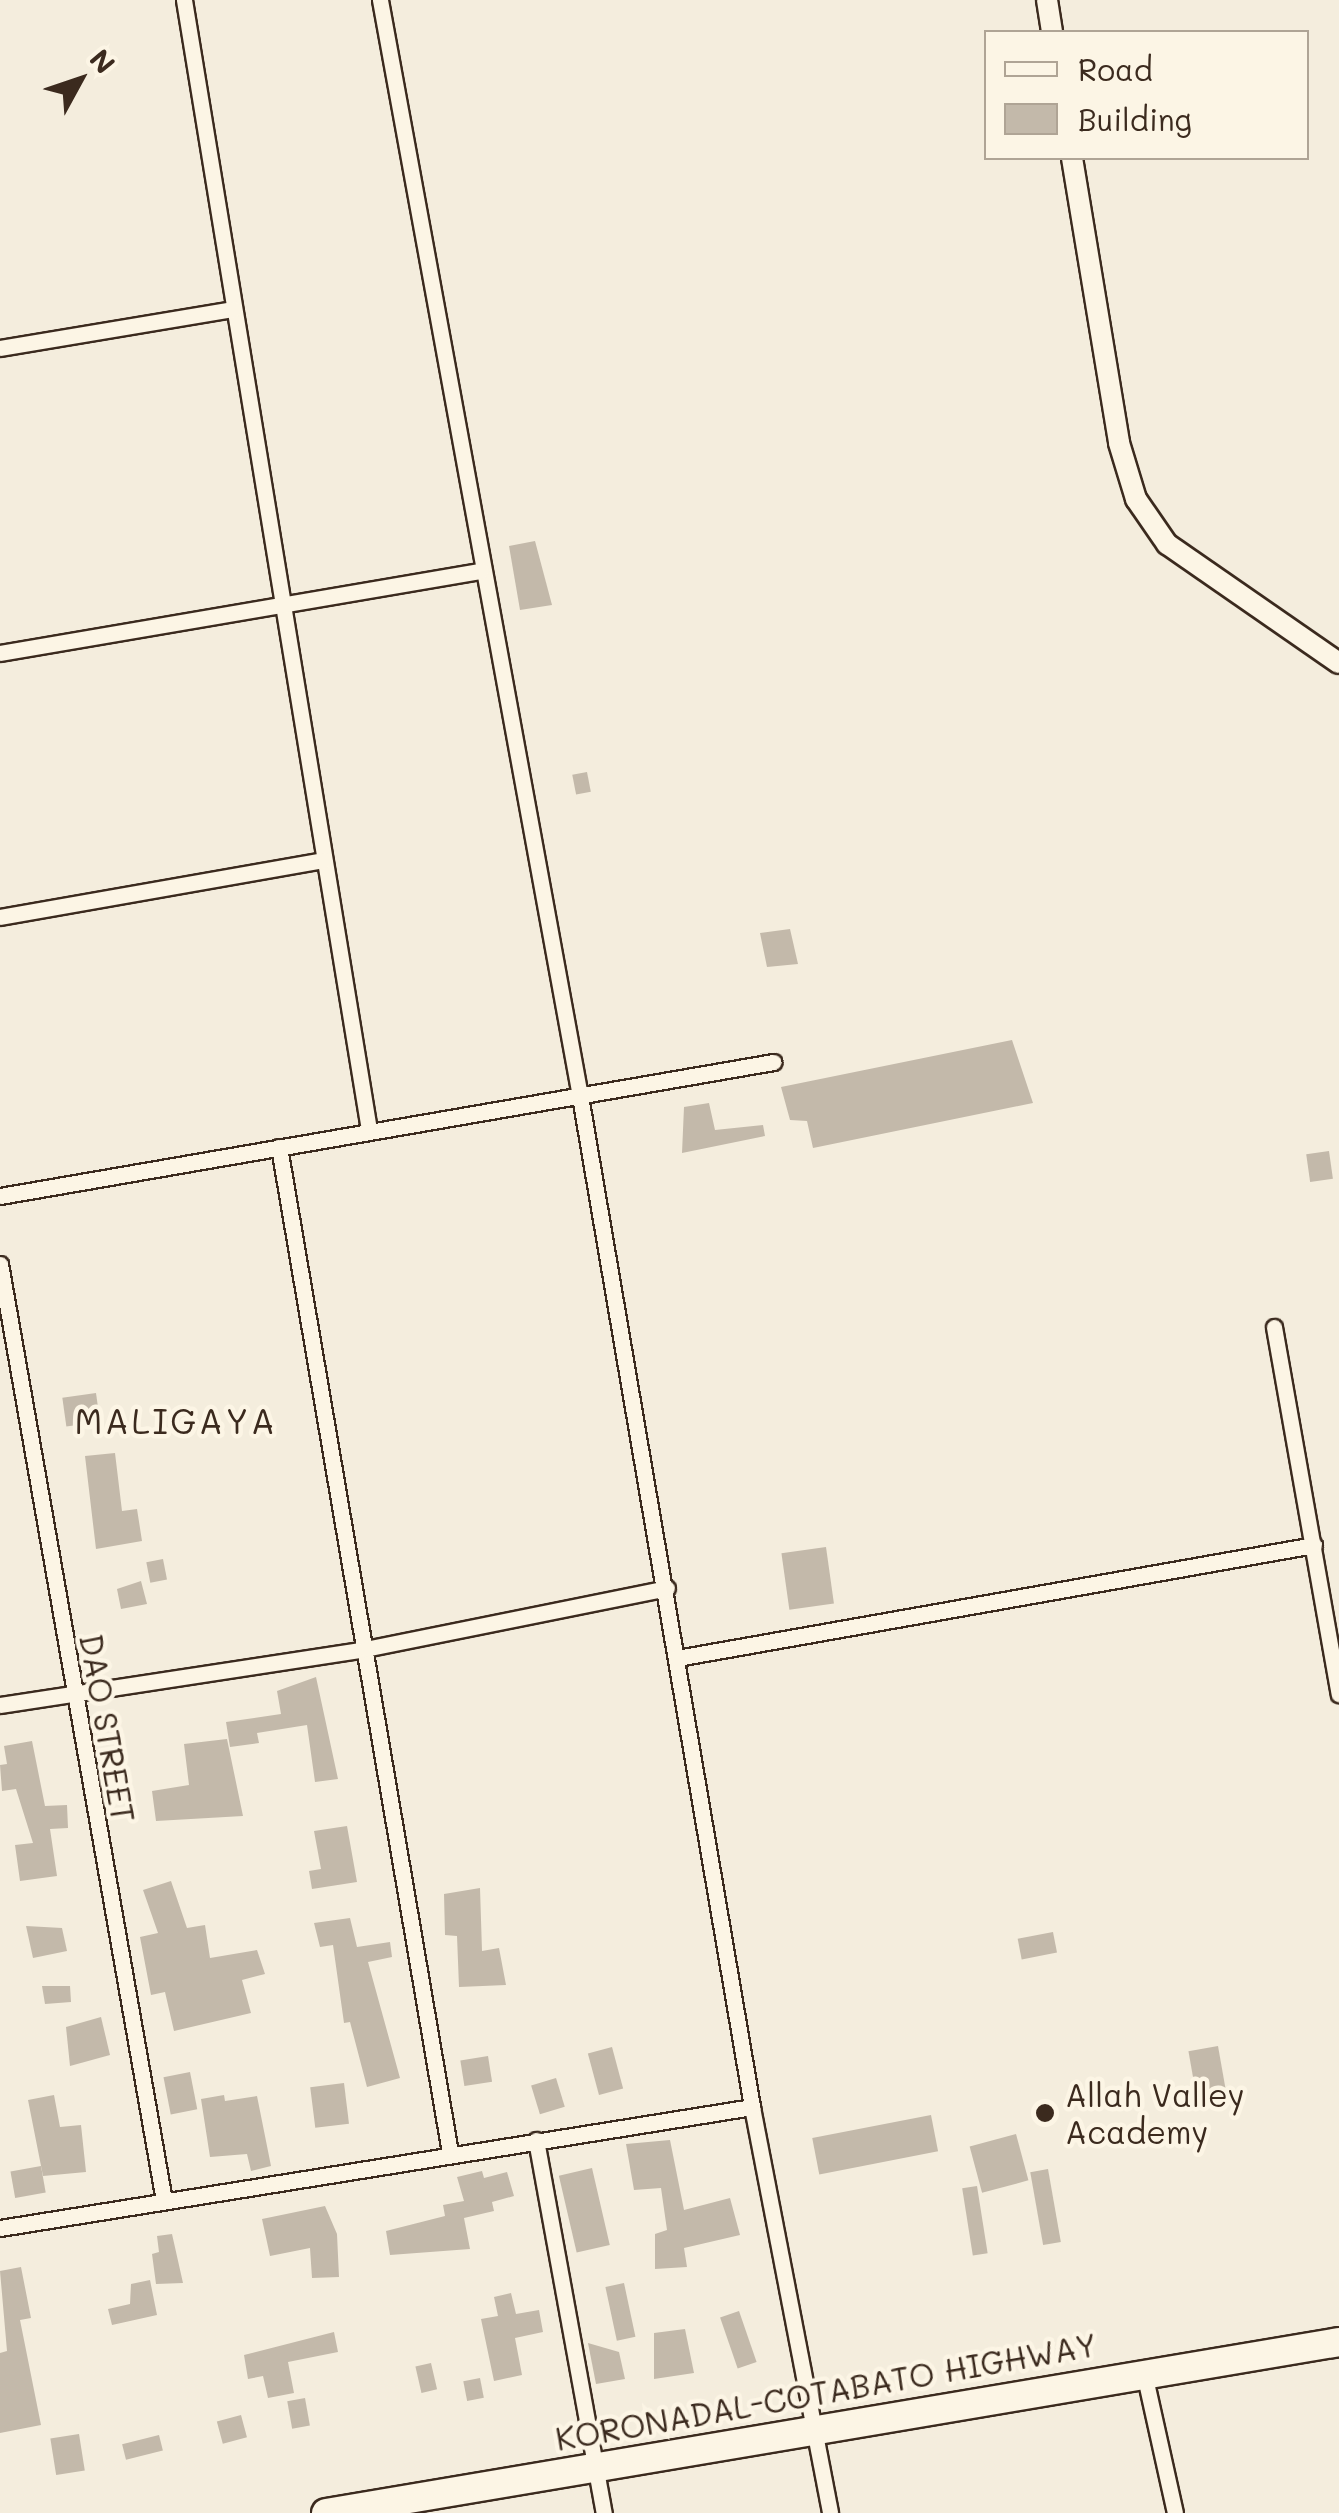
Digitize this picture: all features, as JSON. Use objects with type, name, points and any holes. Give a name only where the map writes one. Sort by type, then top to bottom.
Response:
[{"type":"highway","name":"KORONADAL-COTABATO HIGHWAY","points":[[326,2513],[596,2464],[1339,2342]]},
{"type":"street","points":[[184,0],[369,1130]]},
{"type":"street","points":[[380,0],[667,1588],[752,2107],[830,2513]]},
{"type":"street","points":[[1047,0],[1052,30]]},
{"type":"street","points":[[1072,160],[1118,444],[1136,499],[1167,544],[1339,662]]},
{"type":"street","points":[[0,348],[234,309]]},
{"type":"street","points":[[0,652],[481,571]]},
{"type":"street","points":[[0,917],[324,860]]},
{"type":"street","points":[[0,1196],[773,1062]]},
{"type":"street","points":[[279,1148],[450,2153]]},
{"type":"street","name":"DAO STREET","points":[[0,1264],[164,2201]]},
{"type":"street","points":[[1274,1327],[1314,1545],[1333,1622],[1339,1694]]},
{"type":"street","points":[[677,1658],[1314,1545]]},
{"type":"street","points":[[0,1704],[366,1650],[667,1588]]},
{"type":"street","points":[[0,2228],[752,2107]]},
{"type":"street","points":[[536,2140],[604,2513]]},
{"type":"street","points":[[1144,2373],[1176,2513]]},
{"type":"building","points":[[535,541],[552,605],[520,610],[509,546]]},
{"type":"building","points":[[587,772],[591,792],[576,794],[572,775]]},
{"type":"building","points":[[790,929],[798,964],[767,967],[760,933]]},
{"type":"building","points":[[1012,1040],[1033,1103],[813,1148],[807,1121],[790,1120],[781,1087]]},
{"type":"building","points":[[709,1103],[715,1130],[763,1125],[765,1136],[682,1153],[684,1107]]},
{"type":"building","points":[[1329,1151],[1333,1179],[1310,1182],[1306,1154]]},
{"type":"building","points":[[96,1393],[100,1422],[66,1426],[62,1398]]},
{"type":"building","points":[[115,1453],[122,1511],[137,1509],[142,1541],[96,1549],[85,1456]]},
{"type":"building","points":[[826,1547],[834,1603],[789,1610],[781,1553]]},
{"type":"building","points":[[163,1559],[167,1580],[150,1583],[146,1562]]},
{"type":"building","points":[[141,1581],[147,1604],[121,1609],[117,1589]]},
{"type":"building","points":[[316,1677],[338,1779],[315,1782],[307,1725],[257,1733],[259,1743],[230,1747],[226,1722],[281,1714],[277,1691]]},
{"type":"building","points":[[227,1739],[243,1816],[156,1821],[152,1791],[189,1785],[184,1744]]},
{"type":"building","points":[[32,1741],[45,1806],[67,1805],[68,1828],[50,1829],[57,1876],[20,1881],[15,1845],[33,1843],[16,1789],[2,1791],[0,1765],[7,1764],[4,1746]]},
{"type":"building","points":[[347,1826],[357,1882],[312,1889],[309,1871],[321,1869],[314,1831]]},
{"type":"building","points":[[171,1881],[187,1928],[205,1925],[210,1958],[257,1950],[265,1974],[242,1980],[251,2013],[174,2031],[165,1992],[151,1995],[140,1937],[158,1933],[143,1890]]},
{"type":"building","points":[[480,1888],[482,1951],[499,1948],[506,1985],[459,1987],[457,1936],[445,1935],[444,1894]]},
{"type":"building","points":[[350,1918],[357,1947],[390,1942],[392,1957],[368,1962],[400,2078],[367,2087],[350,2022],[344,2023],[333,1945],[320,1947],[314,1923]]},
{"type":"building","points":[[26,1926],[62,1928],[67,1951],[33,1958]]},
{"type":"building","points":[[1053,1932],[1057,1953],[1022,1959],[1018,1939]]},
{"type":"building","points":[[42,1986],[70,1986],[71,2002],[45,2004]]},
{"type":"building","points":[[101,2017],[110,2055],[70,2066],[66,2027]]},
{"type":"building","points":[[1218,2046],[1227,2095],[1197,2100],[1188,2051]]},
{"type":"building","points":[[612,2047],[623,2089],[599,2095],[588,2053]]},
{"type":"building","points":[[488,2056],[492,2082],[464,2086],[460,2060]]},
{"type":"building","points":[[190,2072],[197,2109],[171,2114],[163,2077]]},
{"type":"building","points":[[556,2078],[565,2107],[540,2114],[531,2086]]},
{"type":"building","points":[[344,2083],[349,2124],[315,2128],[310,2087]]},
{"type":"building","points":[[54,2095],[60,2127],[81,2125],[86,2172],[43,2176],[28,2100]]},
{"type":"building","points":[[224,2095],[225,2101],[257,2096],[271,2166],[251,2171],[247,2154],[210,2157],[201,2099]]},
{"type":"building","points":[[931,2115],[938,2151],[819,2174],[812,2138]]},
{"type":"building","points":[[1016,2134],[1028,2180],[982,2193],[970,2146]]},
{"type":"building","points":[[670,2140],[684,2210],[730,2198],[740,2235],[684,2248],[687,2267],[655,2269],[655,2234],[667,2230],[661,2188],[634,2190],[626,2144]]},
{"type":"building","points":[[41,2166],[46,2193],[15,2198],[10,2171]]},
{"type":"building","points":[[592,2168],[610,2245],[577,2253],[559,2176]]},
{"type":"building","points":[[1048,2169],[1061,2242],[1043,2245],[1030,2172]]},
{"type":"building","points":[[482,2171],[484,2178],[507,2172],[514,2196],[492,2202],[494,2211],[464,2218],[470,2249],[390,2255],[386,2231],[445,2216],[443,2205],[464,2201],[457,2177]]},
{"type":"building","points":[[977,2186],[988,2253],[973,2256],[962,2188]]},
{"type":"building","points":[[325,2206],[337,2234],[339,2277],[312,2278],[310,2248],[270,2256],[262,2219]]},
{"type":"building","points":[[172,2234],[183,2283],[156,2284],[152,2254],[159,2252],[157,2236]]},
{"type":"building","points":[[21,2267],[31,2318],[20,2320],[41,2425],[0,2433],[0,2353],[7,2351],[0,2271]]},
{"type":"building","points":[[150,2280],[157,2315],[112,2325],[108,2309],[130,2304],[131,2284]]},
{"type":"building","points":[[624,2283],[635,2337],[617,2341],[605,2287]]},
{"type":"building","points":[[511,2293],[516,2314],[539,2310],[543,2332],[515,2338],[522,2375],[494,2381],[481,2319],[498,2316],[494,2297]]},
{"type":"building","points":[[739,2311],[757,2362],[738,2369],[720,2318]]},
{"type":"building","points":[[685,2329],[694,2373],[654,2379],[654,2333]]},
{"type":"building","points":[[334,2332],[338,2352],[288,2362],[294,2393],[268,2398],[263,2376],[248,2379],[244,2355]]},
{"type":"building","points":[[588,2343],[619,2352],[625,2379],[596,2384]]},
{"type":"building","points":[[431,2363],[437,2389],[421,2393],[415,2367]]},
{"type":"building","points":[[480,2378],[484,2398],[467,2401],[463,2381]]},
{"type":"building","points":[[305,2398],[310,2426],[292,2429],[287,2401]]},
{"type":"building","points":[[241,2415],[247,2437],[223,2444],[217,2421]]},
{"type":"building","points":[[79,2434],[85,2471],[56,2475],[50,2439]]},
{"type":"building","points":[[159,2435],[163,2451],[126,2460],[122,2444]]},
{"type":"place","name":"Allah Valley Academy","points":[[1045,2113]]},
{"type":"district","name":"MALIGAYA","points":[[176,1420]]}]
